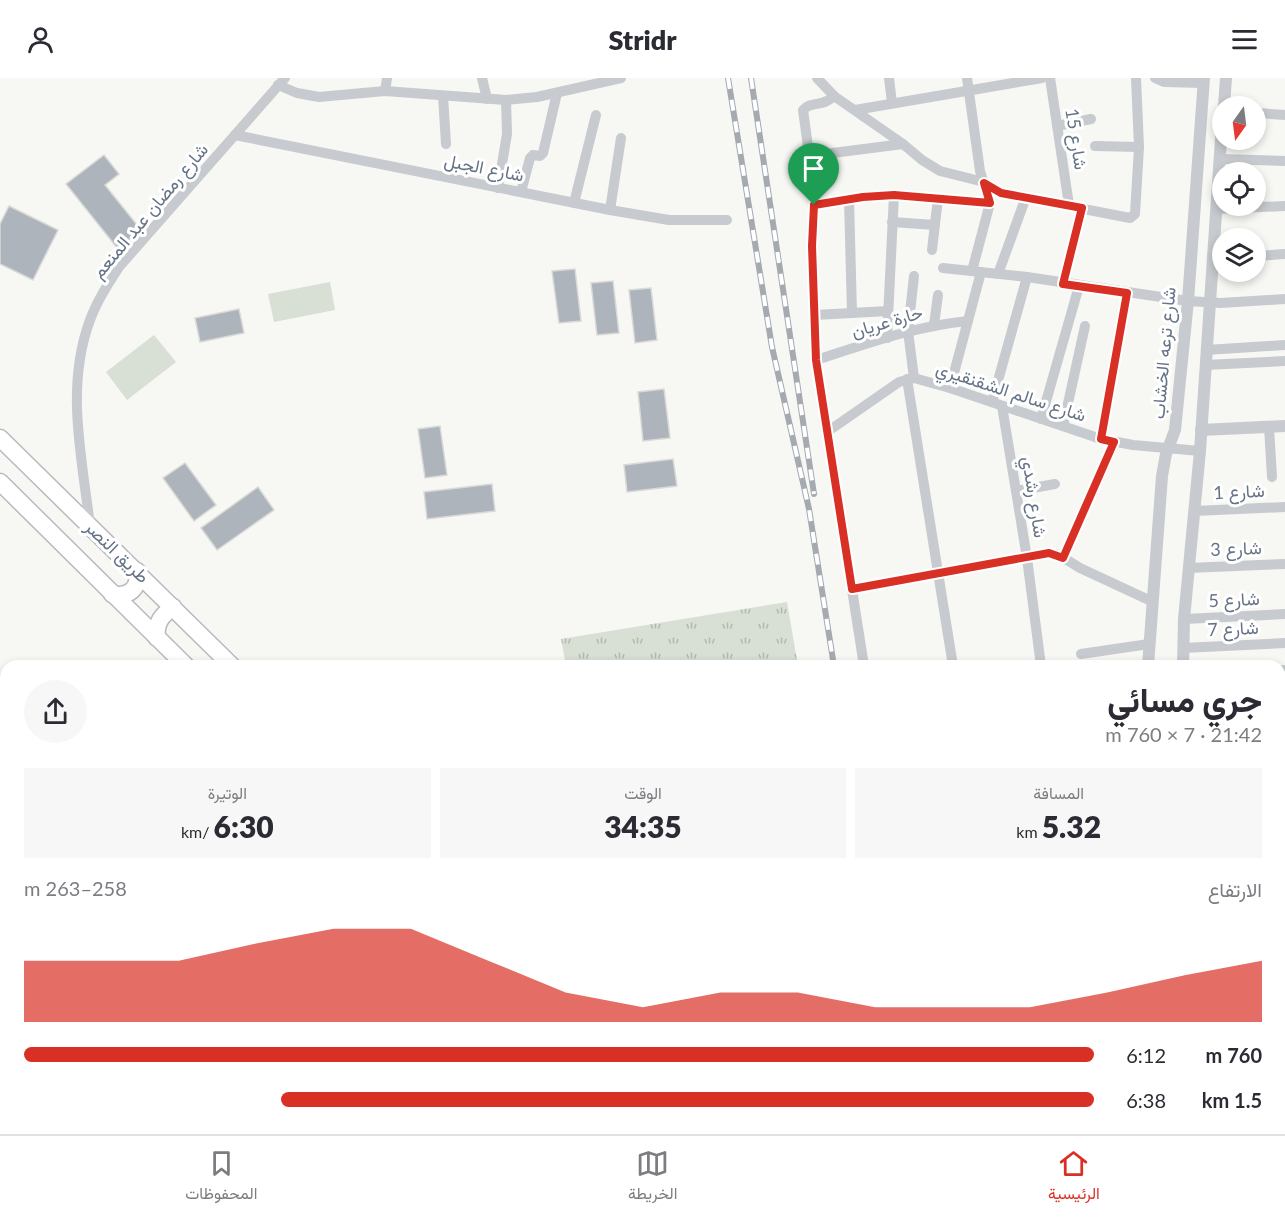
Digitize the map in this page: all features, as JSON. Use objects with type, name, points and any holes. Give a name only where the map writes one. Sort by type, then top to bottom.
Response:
[{"type":"highway","name":"طريق النصر","points":[[0,438],[226,660]]},
{"type":"highway","name":"طريق النصر","points":[[0,482],[180,660]]},
{"type":"highway","points":[[112,594],[127,595],[133,591],[137,584],[137,571]]},
{"type":"highway","points":[[158,638],[157,625],[173,607]]},
{"type":"street","points":[[385,91],[387,78]]},
{"type":"street","points":[[483,78],[486,99]]},
{"type":"street","points":[[281,82],[297,93],[319,97],[385,91],[506,100],[557,93],[621,78]]},
{"type":"street","points":[[817,78],[834,96],[940,171],[984,183],[998,192],[1127,218],[1135,214],[1139,147],[1136,78]]},
{"type":"street","points":[[888,78],[892,104]]},
{"type":"street","points":[[950,388],[968,321],[990,203],[984,183],[967,78]]},
{"type":"street","points":[[855,110],[1042,78]]},
{"type":"street","name":"شارع 15","points":[[1050,78],[1069,206]]},
{"type":"street","points":[[1155,78],[1164,82],[1204,81]]},
{"type":"street","points":[[1225,96],[1226,78]]},
{"type":"street","name":"شارع ترعه الخشاب","points":[[1148,660],[1162,476],[1175,430],[1188,301],[1204,81]]},
{"type":"street","name":"شارع رمضان عبد المنعم","points":[[90,526],[75,406],[76,376],[90,319],[119,267],[281,82]]},
{"type":"street","points":[[521,192],[530,158],[533,155],[541,155],[544,151],[557,93]]},
{"type":"street","points":[[442,96],[446,144]]},
{"type":"street","points":[[834,96],[826,103],[804,108],[814,189],[812,246],[816,360],[863,660]]},
{"type":"street","points":[[498,188],[506,142],[506,100]]},
{"type":"street","points":[[1266,113],[1285,115]]},
{"type":"street","points":[[574,203],[597,116]]},
{"type":"street","points":[[1057,126],[1091,119]]},
{"type":"street","name":"شارع الجبل","points":[[235,135],[610,210],[669,220],[727,220]]},
{"type":"street","points":[[610,210],[621,138]]},
{"type":"street","points":[[809,156],[903,144]]},
{"type":"street","points":[[1095,146],[1139,147]]},
{"type":"street","points":[[1220,162],[1221,150]]},
{"type":"street","points":[[1220,159],[1285,161]]},
{"type":"street","points":[[814,205],[894,195],[990,203]]},
{"type":"street","points":[[887,338],[894,195]]},
{"type":"street","points":[[998,274],[1026,197]]},
{"type":"street","points":[[932,250],[938,198]]},
{"type":"street","points":[[849,199],[852,313]]},
{"type":"street","points":[[1266,207],[1285,206]]},
{"type":"street","points":[[1063,284],[1082,208]]},
{"type":"street","points":[[892,222],[935,225]]},
{"type":"street","points":[[1266,255],[1285,254]]},
{"type":"street","points":[[943,268],[1210,303],[1285,299]]},
{"type":"street","points":[[914,276],[908,331],[910,379],[952,660]]},
{"type":"street","points":[[997,404],[1027,278]]},
{"type":"street","points":[[1183,660],[1188,568],[1200,451],[1210,303],[1214,282]]},
{"type":"street","points":[[1041,419],[1079,286]]},
{"type":"street","points":[[1101,439],[1127,293]]},
{"type":"street","points":[[934,326],[938,295]]},
{"type":"street","points":[[815,315],[888,311]]},
{"type":"street","name":"حارة عريان","points":[[816,360],[908,331],[968,321]]},
{"type":"street","points":[[1063,426],[1084,326]]},
{"type":"street","points":[[1206,350],[1285,345]]},
{"type":"street","points":[[1205,365],[1285,361]]},
{"type":"street","name":"شارع سالم الشقنقيري","points":[[827,432],[898,382],[910,379],[950,388],[1101,439],[1168,449],[1200,451]]},
{"type":"street","name":"شارع رشدي","points":[[997,404],[1016,491],[1040,660]]},
{"type":"street","points":[[1201,430],[1285,426]]},
{"type":"street","points":[[1269,427],[1272,477]]},
{"type":"street","points":[[1063,558],[1114,442]]},
{"type":"street","points":[[1016,491],[1055,484]]},
{"type":"street","name":"شارع 1","points":[[1194,511],[1285,507]]},
{"type":"street","points":[[852,589],[1049,553],[1151,601]]},
{"type":"street","name":"شارع 3","points":[[1188,568],[1285,564]]},
{"type":"street","name":"شارع 5","points":[[1184,619],[1285,614]]},
{"type":"street","name":"شارع 7","points":[[1183,648],[1285,643]]},
{"type":"street","points":[[1080,654],[1149,644]]},
{"type":"green space","points":[[330,282],[335,310],[274,322],[268,294]]},
{"type":"green space","points":[[154,335],[176,362],[127,400],[106,372]]},
{"type":"green space","points":[[787,602],[797,660],[565,660],[561,639]]},
{"type":"building","points":[[104,155],[119,174],[105,185],[142,231],[118,249],[66,184]]},
{"type":"building","points":[[9,206],[58,230],[33,280],[0,264],[0,224]]},
{"type":"building","points":[[575,269],[581,321],[559,323],[552,271]]},
{"type":"building","points":[[613,281],[619,333],[597,335],[591,283]]},
{"type":"building","points":[[651,288],[657,340],[635,343],[629,290]]},
{"type":"building","points":[[239,309],[244,333],[200,342],[195,318]]},
{"type":"building","points":[[664,389],[670,438],[643,441],[638,392]]},
{"type":"building","points":[[440,426],[447,475],[425,478],[418,429]]},
{"type":"building","points":[[673,459],[677,486],[627,492],[624,465]]},
{"type":"building","points":[[185,463],[216,505],[194,521],[163,478]]},
{"type":"building","points":[[492,484],[495,511],[427,519],[424,492]]},
{"type":"building","points":[[258,487],[274,510],[217,550],[201,528]]},
{"type":"railway","points":[[728,78],[772,347],[809,509],[833,660]]},
{"type":"railway","points":[[751,78],[814,494]]},
{"type":"route","points":[[984,183],[1001,193],[1082,208],[1063,284],[1127,293],[1101,439],[1114,442],[1063,558],[1049,553],[852,589],[816,360],[812,246],[814,205],[876,195],[914,195],[990,203],[984,183]]}]
